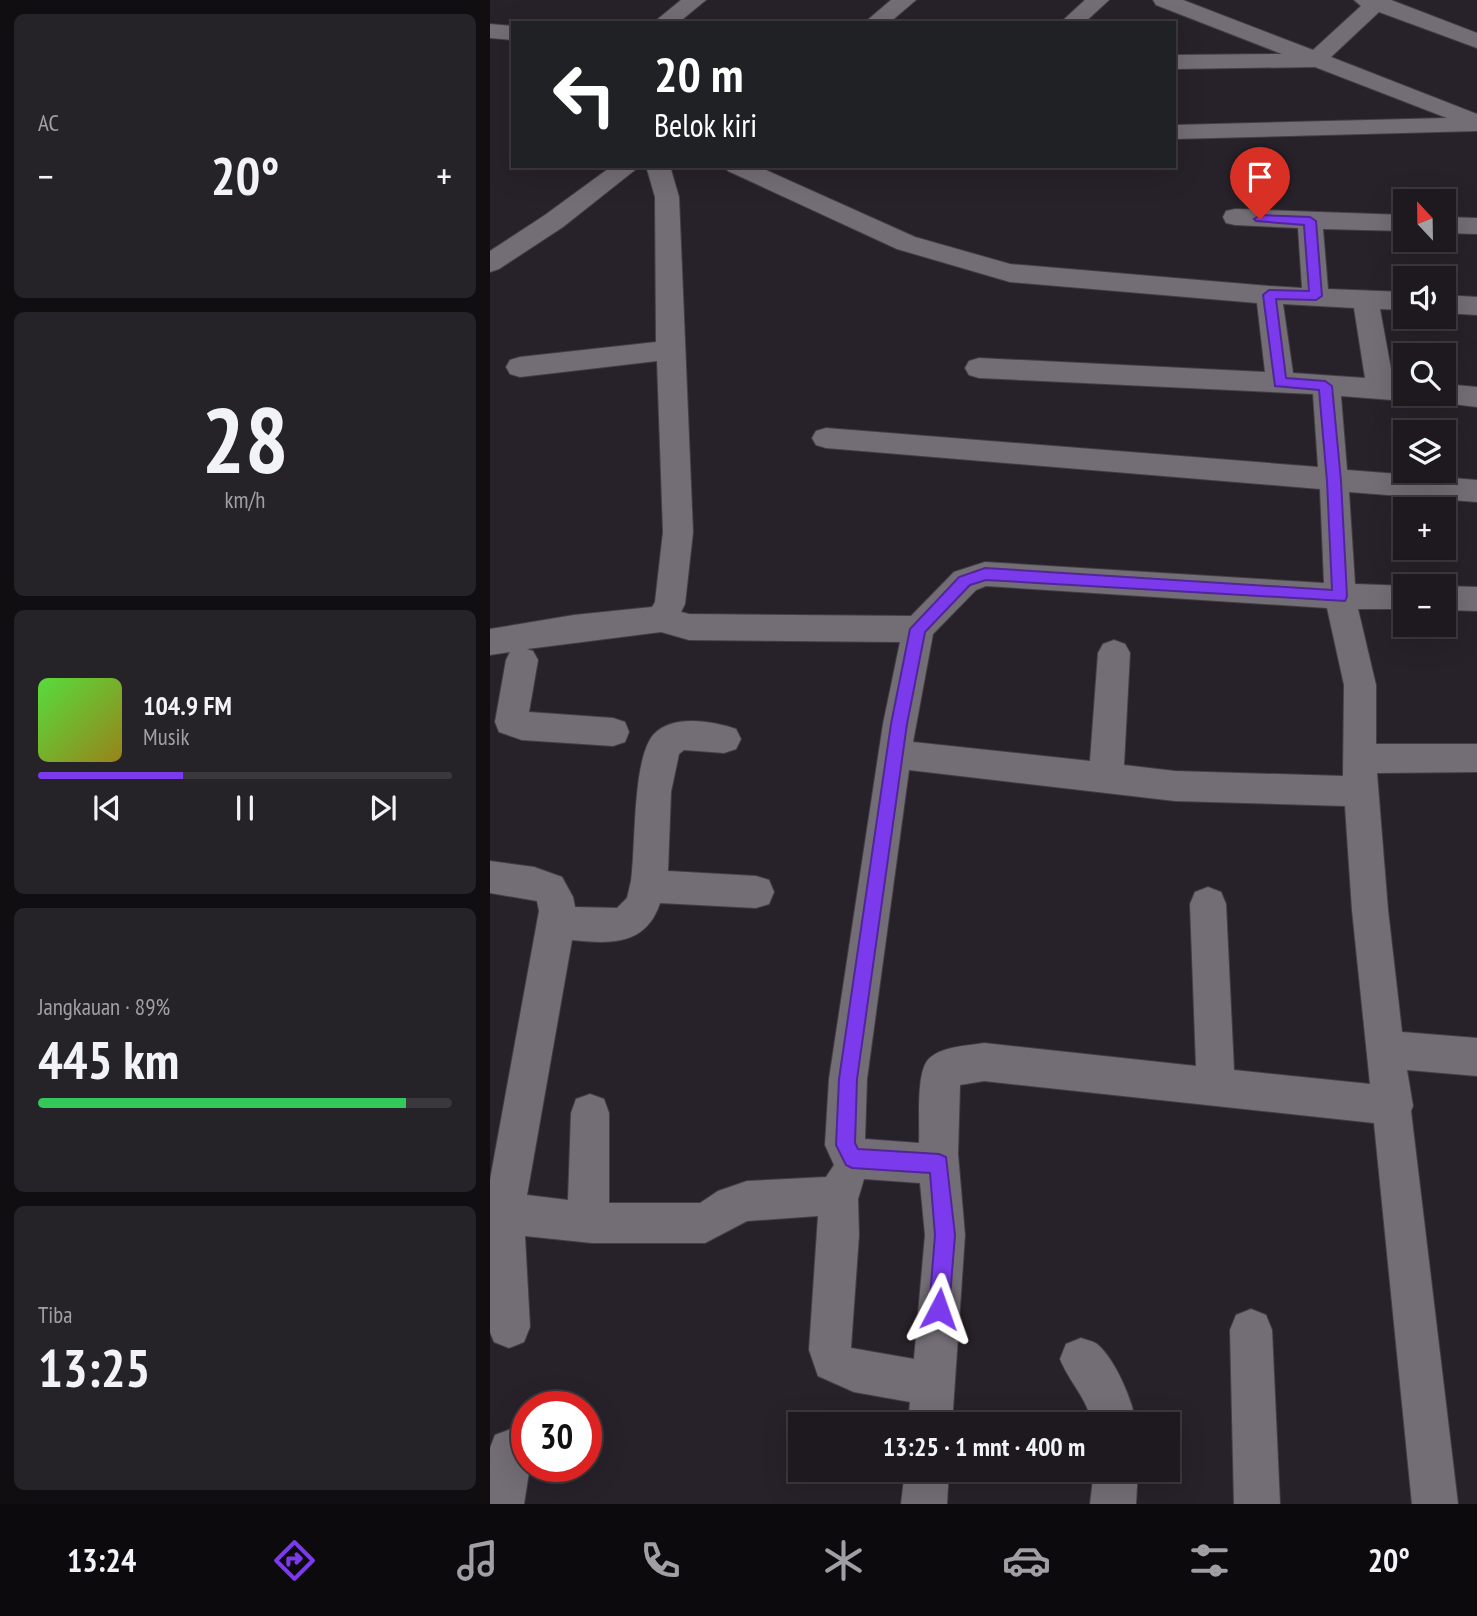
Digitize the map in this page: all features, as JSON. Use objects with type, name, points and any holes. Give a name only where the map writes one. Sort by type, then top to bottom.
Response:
[{"type":"street","points":[[667,21],[695,0]]},
{"type":"street","points":[[878,21],[905,0]]},
{"type":"street","points":[[1073,21],[1098,0]]},
{"type":"street","points":[[1164,0],[1423,100],[1477,124]]},
{"type":"street","points":[[1176,60],[1315,60],[1373,1],[1477,41]]},
{"type":"street","points":[[1176,58],[1213,19]]},
{"type":"street","points":[[490,31],[511,33]]},
{"type":"street","points":[[1176,132],[1477,124]]},
{"type":"street","points":[[490,263],[554,221],[625,168]]},
{"type":"street","points":[[658,168],[667,197],[678,533],[670,604],[661,619]]},
{"type":"street","points":[[740,168],[906,243],[1010,273],[1269,295],[1393,300]]},
{"type":"street","points":[[1236,217],[1393,223]]},
{"type":"street","points":[[1310,221],[1316,296]]},
{"type":"street","points":[[1456,225],[1477,226]]},
{"type":"street","points":[[1269,295],[1280,382]]},
{"type":"street","points":[[979,368],[1393,390],[1365,299]]},
{"type":"street","points":[[1456,304],[1477,306]]},
{"type":"street","points":[[520,367],[670,350]]},
{"type":"street","points":[[1325,386],[1334,481],[1339,596],[1360,685],[1360,776],[1370,910],[1394,1106],[1435,1504]]},
{"type":"street","points":[[1456,395],[1477,397]]},
{"type":"street","points":[[826,438],[1477,491]]},
{"type":"street","points":[[933,1383],[852,1370],[836,1364],[832,1359],[831,1332],[839,1236],[838,1199],[852,1158],[845,1145],[848,1079],[895,754],[918,629],[965,581],[985,574],[1339,596],[1393,597]]},
{"type":"street","points":[[1456,598],[1477,598]]},
{"type":"street","points":[[490,642],[641,619],[661,619],[689,627],[918,629]]},
{"type":"street","points":[[490,676],[531,655],[547,632]]},
{"type":"street","points":[[1106,778],[1114,653]]},
{"type":"street","points":[[522,660],[511,722],[522,726],[613,732]]},
{"type":"street","points":[[557,922],[625,924],[635,917],[644,906],[656,775],[663,744],[679,735],[724,739]]},
{"type":"street","points":[[895,754],[1175,786],[1360,776],[1477,758]]},
{"type":"street","points":[[490,877],[500,882],[536,883],[549,888],[555,895],[557,922],[504,1213],[509,1327]]},
{"type":"street","points":[[647,886],[756,892]]},
{"type":"street","points":[[1208,904],[1216,1087]]},
{"type":"street","points":[[1387,1050],[1477,1057]]},
{"type":"street","points":[[931,1412],[945,1235],[939,1164],[941,1074],[951,1067],[984,1062],[1394,1106]]},
{"type":"street","points":[[588,1222],[590,1113]]},
{"type":"street","points":[[852,1158],[939,1164]]},
{"type":"street","points":[[504,1213],[588,1222],[705,1223],[732,1205],[747,1201],[818,1196],[838,1199]]},
{"type":"street","points":[[1251,1330],[1256,1504]]},
{"type":"street","points":[[1081,1359],[1101,1384],[1112,1412]]},
{"type":"street","points":[[501,1504],[511,1451]]},
{"type":"street","points":[[924,1504],[926,1482]]},
{"type":"street","points":[[1113,1504],[1115,1482]]},
{"type":"route","points":[[939,1309],[945,1235],[939,1164],[852,1158],[845,1145],[848,1079],[873,922],[899,724],[918,629],[937,613],[965,581],[985,574],[1339,596],[1334,481],[1325,386],[1280,382],[1269,295],[1316,296],[1310,221],[1260,219]]}]
